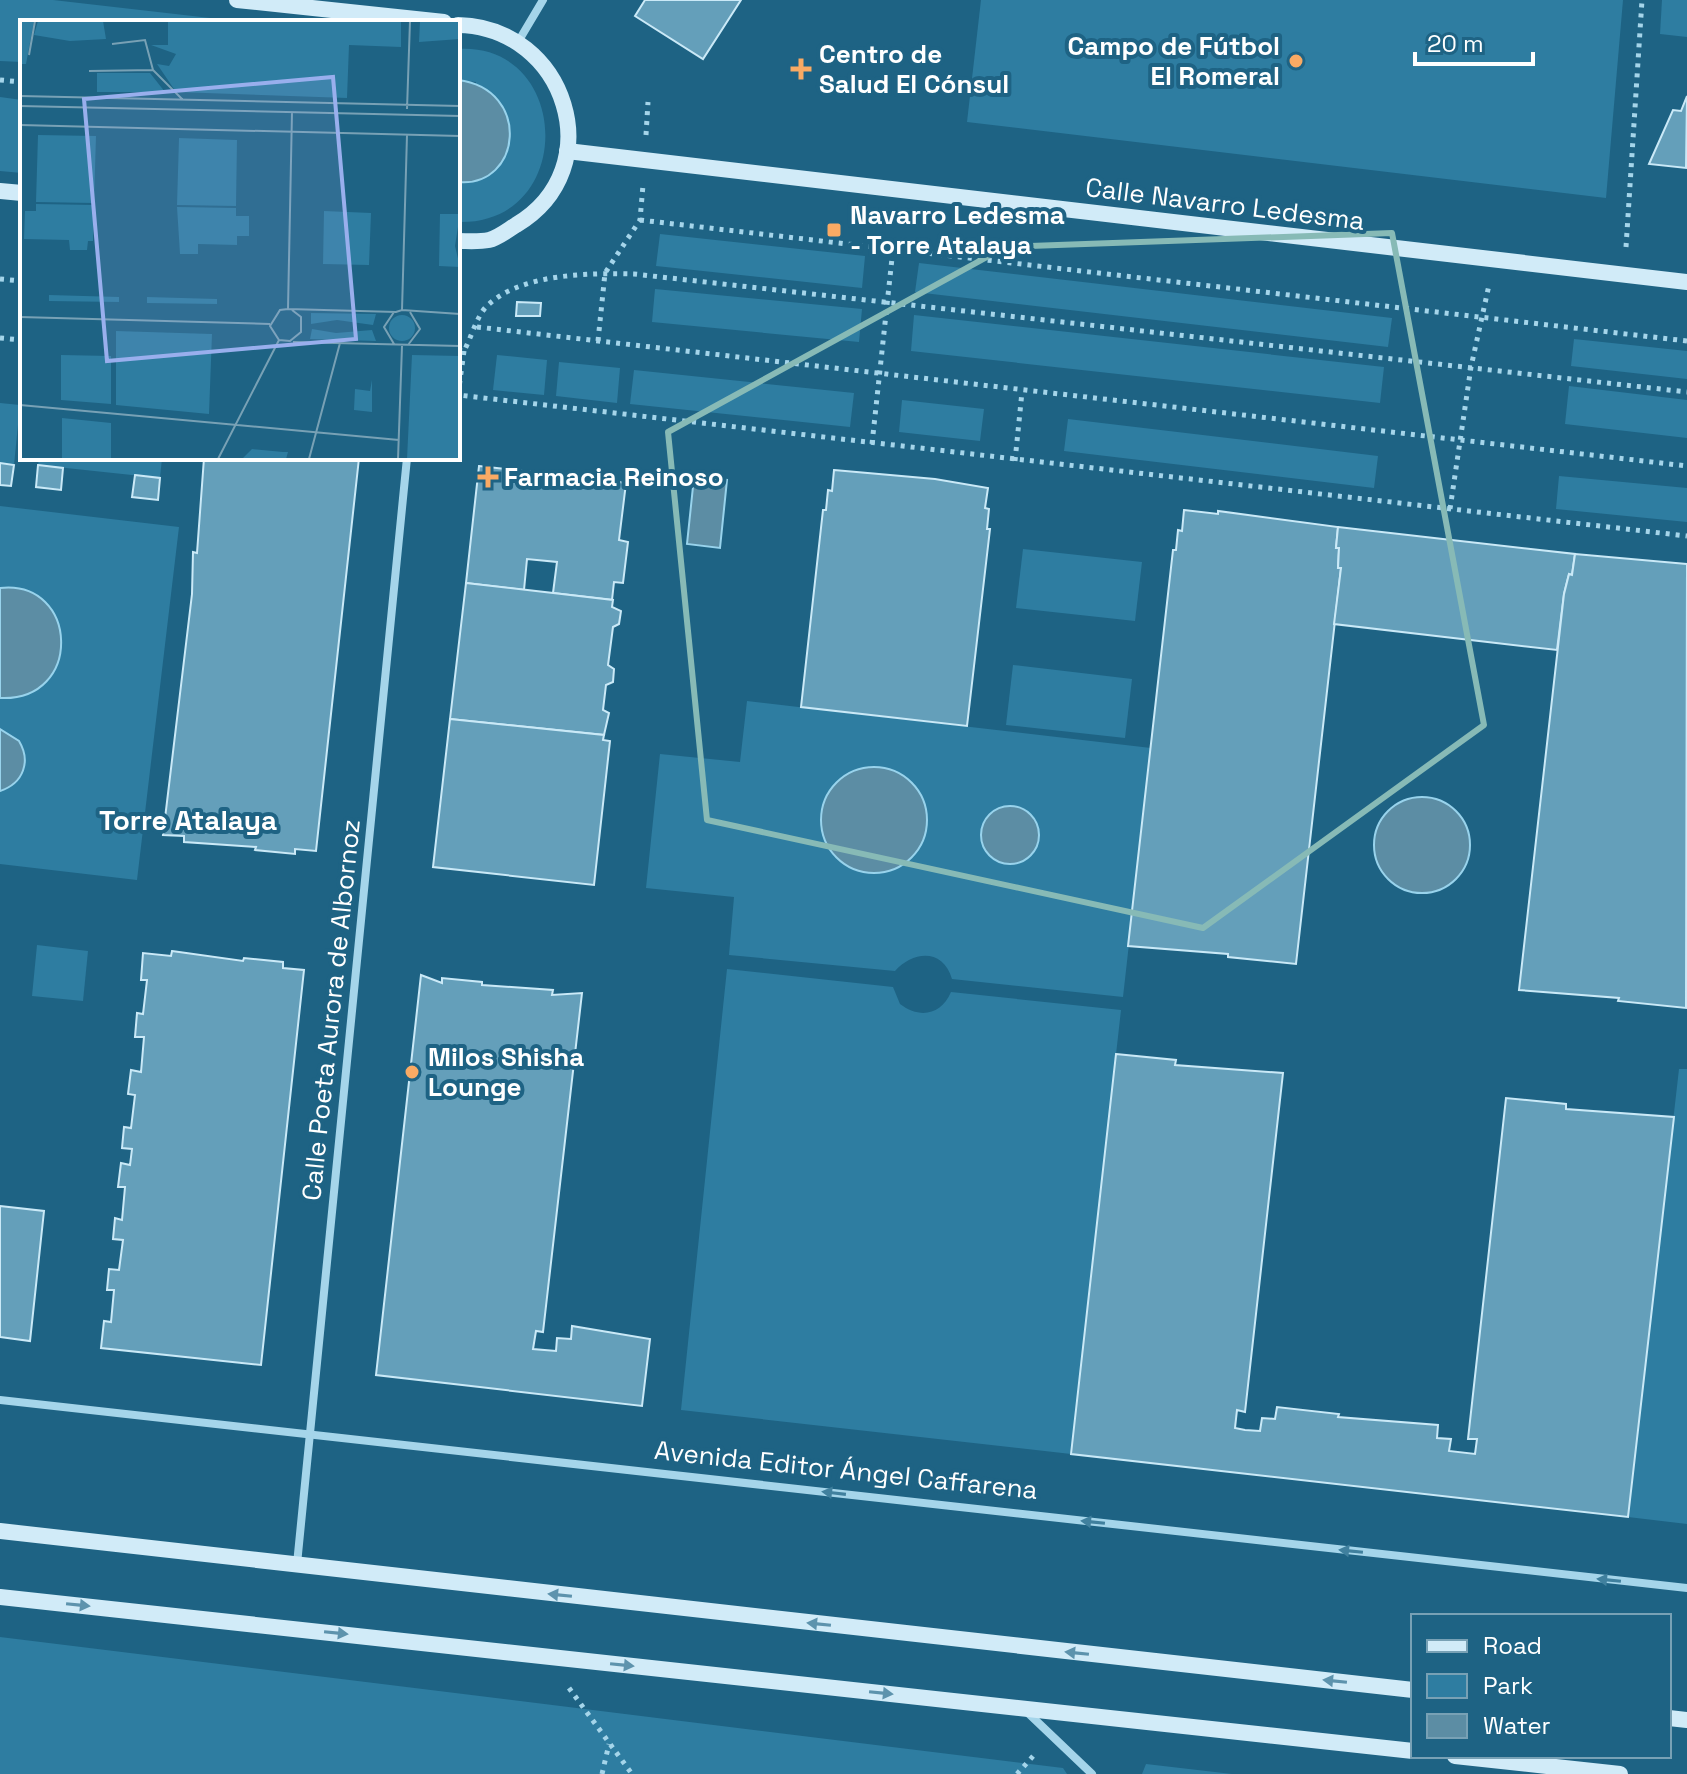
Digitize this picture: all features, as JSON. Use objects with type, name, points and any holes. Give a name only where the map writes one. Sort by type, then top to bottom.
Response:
[{"type":"main road","points":[[237,0],[425,20]]},
{"type":"main road","points":[[460,24],[481,26],[518,42],[548,69],[565,104],[567,151],[564,169],[536,213],[491,240],[460,241]]},
{"type":"main road","name":"Calle Navarro Ledesma","points":[[567,151],[1687,282]]},
{"type":"main road","points":[[0,191],[20,193]]},
{"type":"main road","points":[[0,1531],[1411,1690]]},
{"type":"main road","points":[[0,1597],[1411,1751]]},
{"type":"main road","points":[[1473,1758],[1620,1774]]},
{"type":"street","points":[[518,42],[543,0]]},
{"type":"street","name":"Calle Poeta Aurora de Albornoz","points":[[297,1566],[307,1435],[407,460]]},
{"type":"street","name":"Avenida Editor Ángel Caffarena","points":[[0,1400],[1687,1588]]},
{"type":"street","points":[[1023,1709],[1092,1774]]},
{"type":"path","points":[[1624,275],[1642,0]]},
{"type":"path","points":[[0,80],[20,82]]},
{"type":"path","points":[[598,341],[605,273],[640,220],[1481,320],[1687,341]]},
{"type":"path","points":[[872,444],[893,249]]},
{"type":"path","points":[[461,350],[477,327],[484,308],[512,289],[575,273],[605,273],[1687,392]]},
{"type":"path","points":[[0,279],[20,281]]},
{"type":"path","points":[[1450,509],[1481,320]]},
{"type":"path","points":[[477,327],[1687,466]]},
{"type":"path","points":[[0,338],[20,340]]},
{"type":"path","points":[[1015,461],[1022,392]]},
{"type":"path","points":[[460,395],[1687,536]]},
{"type":"path","points":[[568,1687],[632,1774]]},
{"type":"path","points":[[602,1774],[610,1743]]},
{"type":"highlighted area","points":[[1392,233],[1484,725],[1203,928],[707,820],[668,432],[1005,247]]},
{"type":"green space","points":[[0,0],[53,0],[228,20],[20,20],[20,62],[0,61]]},
{"type":"green space","name":"Campo de Fútbol El Romeral","points":[[981,0],[1623,0],[1606,198],[967,122]]},
{"type":"green space","points":[[1662,0],[1687,0],[1687,37],[1660,34]]},
{"type":"green space","points":[[460,49],[496,55],[523,74],[539,101],[545,134],[540,167],[524,195],[497,215],[460,222],[460,182],[465,183],[476,82],[460,80]]},
{"type":"green space","points":[[0,97],[20,100],[20,173],[0,171]]},
{"type":"green space","points":[[660,234],[865,256],[862,288],[656,266]]},
{"type":"green space","points":[[919,263],[1392,318],[1388,347],[915,292]]},
{"type":"green space","points":[[655,289],[862,309],[859,342],[652,322]]},
{"type":"green space","points":[[914,315],[1384,367],[1380,403],[911,351]]},
{"type":"green space","points":[[1574,339],[1687,351],[1687,379],[1571,366]]},
{"type":"green space","points":[[497,355],[547,360],[544,395],[493,390]]},
{"type":"green space","points":[[559,362],[620,368],[617,403],[556,396]]},
{"type":"green space","points":[[634,370],[854,393],[850,427],[630,404]]},
{"type":"green space","points":[[1569,386],[1687,400],[1687,438],[1565,424]]},
{"type":"green space","points":[[902,400],[984,409],[980,441],[899,432]]},
{"type":"green space","points":[[0,403],[20,405],[14,465],[0,463]]},
{"type":"green space","points":[[1068,419],[1378,456],[1374,488],[1064,451]]},
{"type":"green space","points":[[39,460],[162,460],[160,478],[38,465]]},
{"type":"green space","points":[[1559,476],[1687,488],[1687,522],[1556,509]]},
{"type":"green space","points":[[0,506],[179,527],[137,880],[0,864],[0,791],[19,777],[23,771],[24,756],[19,741],[0,729],[0,698],[11,698],[52,675],[59,660],[61,644],[59,629],[44,603],[17,588],[0,588]]},
{"type":"green space","points":[[1023,549],[1142,562],[1135,621],[1016,608]]},
{"type":"green space","points":[[1013,665],[1132,679],[1125,738],[1006,725]]},
{"type":"green space","points":[[747,701],[1151,748],[1123,997],[952,979],[942,962],[927,956],[910,959],[895,971],[729,955],[734,897],[646,888],[660,754],[740,762]],"holes":[[[870,766],[895,772],[912,785],[923,801],[926,820],[923,838],[912,854],[895,867],[870,873],[823,838],[820,825],[829,791],[846,775]],[[1003,806],[1025,814],[1035,824],[1038,835],[1037,846],[1030,855],[1010,864],[997,861],[985,852],[985,824],[990,814]]]},
{"type":"green space","points":[[37,945],[88,951],[83,1001],[32,996]]},
{"type":"green space","points":[[727,969],[893,987],[900,1004],[922,1013],[942,1006],[951,992],[1121,1010],[1071,1454],[681,1410]]},
{"type":"green space","points":[[1679,1069],[1687,1069],[1687,1524],[1628,1517]]},
{"type":"green space","points":[[0,1637],[1063,1768],[1067,1774],[0,1774]]},
{"type":"green space","points":[[1146,1764],[1232,1774],[1142,1774]]},
{"type":"water","points":[[460,81],[482,87],[498,101],[507,118],[510,137],[506,155],[495,170],[479,180],[460,182]]},
{"type":"water","points":[[694,477],[727,480],[720,548],[687,544]]},
{"type":"water","points":[[0,588],[26,590],[45,602],[57,620],[61,641],[58,663],[47,681],[27,694],[0,698]]},
{"type":"water","points":[[0,729],[19,741],[25,764],[15,783],[0,791]]},
{"type":"water","points":[[874,767],[894,771],[912,782],[923,800],[927,820],[923,840],[912,858],[894,869],[874,873],[854,869],[836,858],[825,840],[821,820],[825,800],[836,782],[854,771]]},
{"type":"water","points":[[1422,797],[1440,801],[1456,811],[1466,827],[1470,845],[1466,863],[1456,879],[1440,889],[1422,893],[1404,889],[1388,879],[1378,863],[1374,845],[1378,827],[1388,811],[1404,801]]},
{"type":"water","points":[[1010,806],[1031,814],[1039,835],[1031,856],[1010,864],[989,856],[981,835],[989,814]]},
{"type":"building","points":[[645,0],[741,0],[703,59],[635,16]]},
{"type":"building","points":[[1687,96],[1686,168],[1649,164],[1673,110],[1681,111]]},
{"type":"building","points":[[517,302],[541,303],[540,316],[516,316]]},
{"type":"building","points":[[204,460],[359,460],[316,851],[295,849],[295,854],[255,850],[256,847],[184,842],[184,836],[163,835],[192,594],[193,552],[197,553]]},
{"type":"building","points":[[0,463],[14,465],[11,486],[0,485]]},
{"type":"building","points":[[38,465],[63,468],[61,490],[36,487]]},
{"type":"building","points":[[479,466],[626,483],[619,540],[628,542],[623,583],[614,582],[612,600],[553,593],[557,562],[527,559],[524,590],[466,583]]},
{"type":"building","points":[[834,470],[935,479],[988,488],[985,508],[989,509],[987,529],[990,529],[967,726],[801,707],[823,510],[826,510],[828,490],[832,491]]},
{"type":"building","points":[[135,475],[160,478],[158,500],[132,497]]},
{"type":"building","points":[[1184,510],[1218,514],[1218,511],[1338,527],[1336,548],[1339,548],[1338,568],[1341,568],[1296,964],[1228,957],[1228,954],[1128,946],[1173,550],[1176,550],[1178,530],[1182,531]]},
{"type":"building","points":[[1338,527],[1575,554],[1572,575],[1569,574],[1564,594],[1557,650],[1334,624],[1341,568],[1338,568],[1339,548],[1336,548]]},
{"type":"building","points":[[1575,554],[1687,564],[1686,1008],[1618,1001],[1619,998],[1519,990],[1564,594],[1569,574],[1572,575]]},
{"type":"building","points":[[466,583],[613,600],[612,607],[621,611],[619,624],[613,627],[608,665],[614,669],[613,682],[606,685],[603,710],[609,713],[604,735],[450,719]]},
{"type":"building","points":[[450,719],[604,735],[603,740],[610,741],[594,885],[433,867]]},
{"type":"building","points":[[172,951],[243,961],[244,958],[283,962],[283,968],[304,970],[261,1365],[101,1348],[104,1321],[111,1322],[114,1290],[107,1290],[109,1269],[119,1270],[123,1240],[113,1239],[115,1218],[122,1220],[125,1187],[118,1187],[121,1163],[130,1165],[132,1149],[122,1148],[124,1127],[131,1128],[135,1095],[128,1094],[131,1070],[141,1072],[144,1037],[135,1037],[137,1013],[143,1014],[147,980],[141,980],[143,953],[171,956]]},
{"type":"building","points":[[421,975],[442,983],[442,978],[482,982],[482,985],[553,990],[552,995],[582,993],[543,1332],[536,1331],[533,1349],[556,1351],[557,1338],[571,1339],[572,1326],[650,1339],[642,1406],[376,1375]]},
{"type":"building","points":[[1116,1054],[1176,1060],[1175,1065],[1283,1073],[1245,1412],[1237,1410],[1235,1428],[1245,1430],[1260,1431],[1262,1418],[1275,1419],[1277,1407],[1339,1414],[1338,1417],[1438,1425],[1437,1438],[1451,1439],[1449,1451],[1475,1454],[1477,1439],[1468,1439],[1506,1098],[1566,1104],[1566,1109],[1674,1117],[1628,1517],[1071,1454]]},
{"type":"building","points":[[0,1206],[44,1211],[30,1341],[0,1337]]},
{"type":"place","name":"Campo de Fútbol El Romeral","points":[[1296,61]]},
{"type":"place","name":"Centro de Salud El Cónsul","points":[[801,69]]},
{"type":"place","name":"Navarro Ledesma - Torre Atalaya","points":[[834,230]]},
{"type":"place","name":"Farmacia Reinoso","points":[[488,477]]},
{"type":"place","name":"Milos Shisha Lounge","points":[[412,1072]]},
{"type":"district","name":"Torre Atalaya","points":[[188,820]]}]
